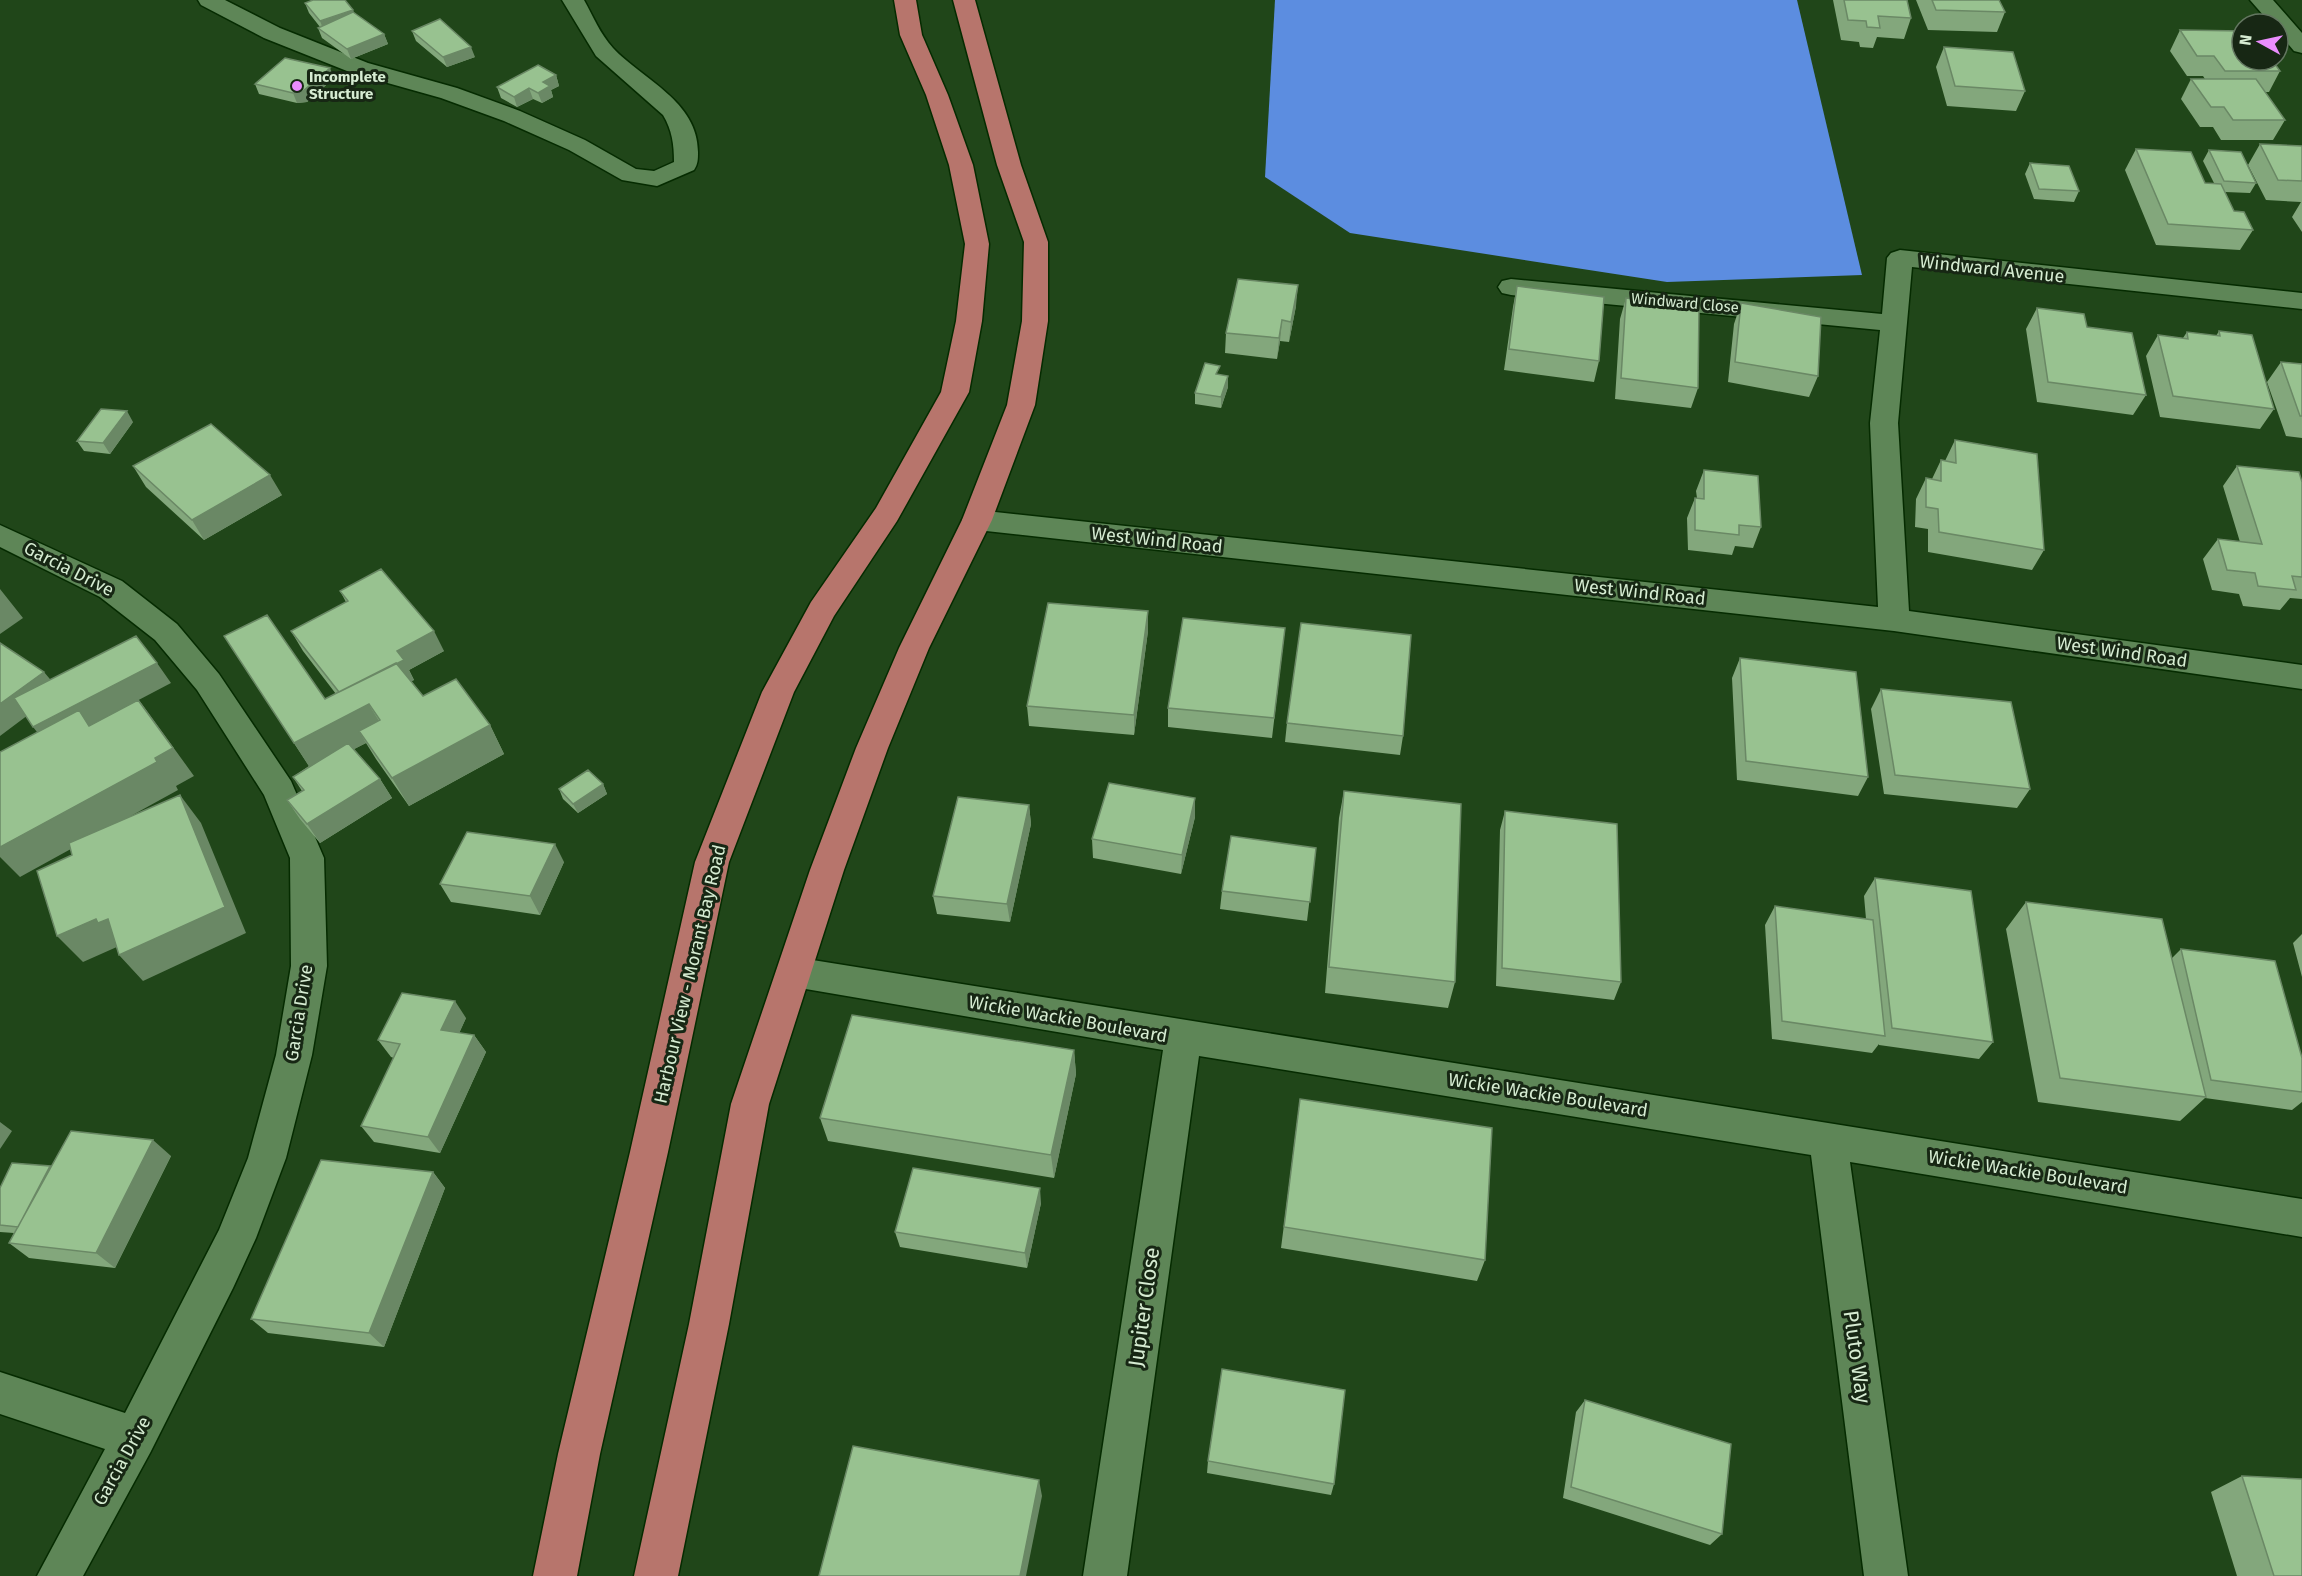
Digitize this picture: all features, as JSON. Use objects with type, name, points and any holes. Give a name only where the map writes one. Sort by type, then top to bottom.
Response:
[{"type":"highway","name":"Harbour View - Morant Bay Road","points":[[555,1576],[579,1454],[649,1152],[712,862],[778,692],[822,610],[887,514],[955,392],[969,321],[977,244],[961,165],[937,95],[911,35],[905,0]]},
{"type":"highway","points":[[656,1576],[709,1324],[750,1104],[827,870],[872,748],[914,648],[976,520],[1021,405],[1035,321],[1036,242],[1009,165],[964,0]]},
{"type":"street","points":[[208,0],[272,33],[360,68],[449,93],[512,116],[577,145],[630,175],[657,179],[686,165],[688,145],[672,108],[605,52],[573,0]]},
{"type":"street","points":[[2261,0],[2302,46]]},
{"type":"street","name":"Windward Avenue","points":[[1894,620],[1884,423],[1900,258],[2302,301]]},
{"type":"street","name":"Windward Close","points":[[1511,287],[1894,323]]},
{"type":"street","name":"West Wind Road","points":[[976,520],[1894,620],[2302,677]]},
{"type":"street","name":"Garcia Drive","points":[[0,535],[111,589],[166,632],[208,681],[279,790],[307,858],[309,966],[294,1055],[267,1158],[236,1239],[135,1438],[59,1576]]},
{"type":"street","name":"Wickie Wackie Boulevard","points":[[794,972],[1182,1039],[1828,1139],[2302,1218]]},
{"type":"street","name":"Jupiter Close","points":[[1105,1576],[1182,1039]]},
{"type":"street","name":"Pluto Way","points":[[1828,1139],[1886,1576]]},
{"type":"street","points":[[0,1393],[135,1438]]},
{"type":"water","points":[[1275,0],[1797,0],[1862,275],[1667,282],[1350,233],[1265,177]]},
{"type":"building","points":[[313,0],[345,0],[353,10],[320,21],[305,3]]},
{"type":"building","points":[[1844,0],[1907,0],[1911,18],[1878,16],[1880,28],[1867,27],[1866,21],[1848,20]]},
{"type":"building","points":[[1932,0],[1999,0],[2005,12],[1936,10]]},
{"type":"building","points":[[353,12],[384,34],[347,49],[318,28]]},
{"type":"building","points":[[440,19],[471,47],[443,57],[412,31]]},
{"type":"building","points":[[2180,30],[2230,31],[2230,71],[2225,71],[2214,56],[2197,56]]},
{"type":"building","points":[[1944,47],[2013,52],[2025,91],[1955,86]]},
{"type":"building","points":[[285,58],[330,68],[303,91],[293,93],[255,84]]},
{"type":"building","points":[[538,65],[556,75],[543,82],[550,86],[538,93],[529,88],[514,97],[497,87]]},
{"type":"building","points":[[2191,79],[2256,79],[2285,120],[2233,120],[2224,107],[2211,107]]},
{"type":"building","points":[[2260,144],[2302,146],[2302,181],[2278,180]]},
{"type":"building","points":[[2136,149],[2191,152],[2205,183],[2221,184],[2234,211],[2244,212],[2253,230],[2168,224]]},
{"type":"building","points":[[2209,150],[2241,152],[2256,183],[2224,181]]},
{"type":"building","points":[[2030,163],[2069,166],[2079,191],[2039,189]]},
{"type":"building","points":[[1238,279],[1298,285],[1291,322],[1282,320],[1279,338],[1226,333]]},
{"type":"building","points":[[1517,286],[1604,297],[1599,361],[1509,349]]},
{"type":"building","points":[[1626,298],[1699,307],[1698,388],[1621,378]]},
{"type":"building","points":[[1741,303],[1821,317],[1818,376],[1735,362]]},
{"type":"building","points":[[2037,308],[2084,314],[2087,327],[2132,333],[2146,395],[2048,382]]},
{"type":"building","points":[[2219,331],[2252,335],[2274,409],[2173,396],[2158,335],[2188,339],[2187,332],[2220,336]]},
{"type":"building","points":[[2281,362],[2302,364],[2302,416],[2300,416]]},
{"type":"building","points":[[1205,363],[1220,366],[1216,374],[1228,376],[1221,397],[1195,393]]},
{"type":"building","points":[[101,409],[127,411],[103,443],[77,441]]},
{"type":"building","points":[[211,424],[270,475],[192,520],[133,466]]},
{"type":"building","points":[[1955,440],[2037,454],[2044,550],[1939,532],[1938,509],[1926,507],[1926,478],[1941,481],[1941,460],[1956,463]]},
{"type":"building","points":[[2237,466],[2299,472],[2302,482],[2302,577],[2292,576],[2296,590],[2258,586],[2255,573],[2227,570],[2218,539],[2262,544]]},
{"type":"building","points":[[1704,470],[1758,476],[1761,527],[1739,525],[1739,535],[1695,530],[1695,498],[1704,499]]},
{"type":"building","points":[[381,569],[434,631],[397,651],[404,660],[339,692],[291,631],[348,601],[340,591]]},
{"type":"building","points":[[1048,603],[1148,611],[1134,715],[1027,706]]},
{"type":"building","points":[[267,615],[325,699],[396,663],[423,696],[456,679],[490,725],[392,778],[359,731],[380,720],[369,704],[294,743],[224,636]]},
{"type":"building","points":[[1183,618],[1285,628],[1274,718],[1168,708]]},
{"type":"building","points":[[1301,623],[1411,635],[1403,736],[1287,723]]},
{"type":"building","points":[[136,636],[157,663],[33,727],[14,698]]},
{"type":"building","points":[[0,643],[44,672],[0,704]]},
{"type":"building","points":[[1740,658],[1856,672],[1868,777],[1746,761]]},
{"type":"building","points":[[1881,689],[2011,702],[2030,789],[1895,775]]},
{"type":"building","points":[[138,700],[173,748],[155,758],[157,762],[0,847],[0,752],[79,710],[89,726]]},
{"type":"building","points":[[348,743],[380,779],[307,824],[287,800],[304,790],[293,777]]},
{"type":"building","points":[[588,770],[603,784],[573,804],[559,789]]},
{"type":"building","points":[[1109,783],[1195,798],[1182,855],[1092,839]]},
{"type":"building","points":[[1344,791],[1461,804],[1455,982],[1329,967]]},
{"type":"building","points":[[180,795],[225,907],[119,955],[108,919],[98,923],[96,919],[57,936],[37,871],[72,855],[69,843]]},
{"type":"building","points":[[958,797],[1029,805],[1007,904],[933,896]]},
{"type":"building","points":[[1505,811],[1617,824],[1621,982],[1502,968]]},
{"type":"building","points":[[467,832],[555,844],[530,896],[440,884]]},
{"type":"building","points":[[1231,836],[1316,848],[1310,902],[1222,891]]},
{"type":"building","points":[[1875,878],[1971,891],[1993,1042],[1892,1028]]},
{"type":"building","points":[[2026,902],[2162,919],[2206,1097],[2060,1078]]},
{"type":"building","points":[[1775,906],[1873,920],[1885,1036],[1782,1021]]},
{"type":"building","points":[[2181,949],[2275,961],[2302,1058],[2302,1092],[2211,1080]]},
{"type":"building","points":[[402,993],[455,1001],[441,1030],[474,1035],[428,1137],[361,1126],[400,1044],[378,1040]]},
{"type":"building","points":[[852,1015],[1074,1050],[1051,1155],[820,1118]]},
{"type":"building","points":[[1300,1099],[1492,1128],[1485,1260],[1284,1227]]},
{"type":"building","points":[[71,1131],[153,1140],[96,1253],[9,1243]]},
{"type":"building","points":[[321,1160],[433,1172],[369,1333],[251,1319]]},
{"type":"building","points":[[12,1163],[50,1166],[18,1227],[0,1225],[0,1188]]},
{"type":"building","points":[[913,1168],[1040,1188],[1025,1253],[895,1232]]},
{"type":"building","points":[[1222,1369],[1345,1390],[1334,1484],[1208,1461]]},
{"type":"building","points":[[1585,1400],[1731,1444],[1722,1534],[1571,1487]]},
{"type":"building","points":[[853,1446],[1039,1480],[1020,1576],[819,1576]]},
{"type":"building","points":[[2242,1476],[2302,1479],[2302,1576],[2274,1576]]},
{"type":"place","name":"Incomplete Structure","points":[[297,86]]}]
